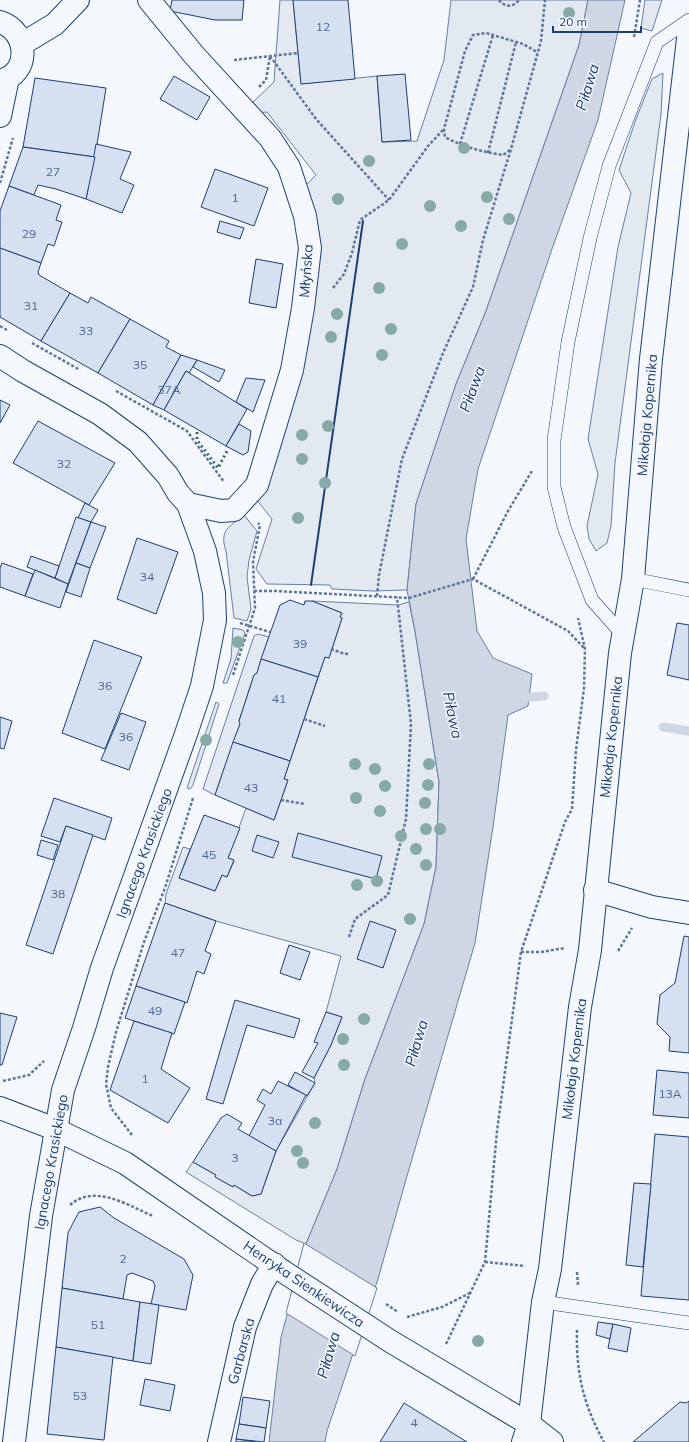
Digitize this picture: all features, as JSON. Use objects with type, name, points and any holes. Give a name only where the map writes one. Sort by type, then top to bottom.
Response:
[{"type":"street","points":[[22,44],[55,24],[78,0]]},
{"type":"street","name":"Młyńska","points":[[150,0],[202,63],[270,138],[289,167],[305,216],[310,248],[303,308],[292,370],[257,485],[234,510],[221,511],[188,504]]},
{"type":"street","points":[[0,22],[15,30],[22,44],[22,59],[18,68],[4,80],[0,116]]},
{"type":"street","name":"Mikołaja Kopernika","points":[[526,1433],[543,1302],[551,1254],[580,1007],[590,950],[595,890],[623,635],[633,579],[651,359],[689,30]]},
{"type":"street","name":"Ignacego Krasickiego","points":[[0,356],[23,371],[100,414],[138,442],[168,476],[178,493],[188,504],[205,550],[214,593],[215,620],[202,686],[102,968],[63,1090],[41,1216],[14,1442]]},
{"type":"street","points":[[595,890],[652,907],[689,913]]},
{"type":"street","name":"Henryka Sienkiewicza","points":[[0,1108],[55,1129],[126,1163],[279,1268],[526,1433],[552,1442]]},
{"type":"street","name":"Garbarska","points":[[219,1442],[245,1327],[262,1284],[279,1268]]},
{"type":"lane","points":[[623,635],[592,600],[564,527],[554,487],[554,440],[568,342],[590,238],[609,166],[657,42],[689,20]]},
{"type":"lane","points":[[633,579],[689,590]]},
{"type":"lane","points":[[543,1302],[689,1323]]},
{"type":"path","points":[[499,0],[502,4],[509,6],[519,0]]},
{"type":"path","points":[[377,596],[379,575],[402,459],[443,353],[473,287],[483,240],[511,149],[541,41],[545,0]]},
{"type":"path","points":[[511,149],[503,155],[488,153],[460,144],[445,136],[444,129],[465,51],[473,35],[486,33],[523,44],[537,52]]},
{"type":"path","points":[[460,144],[493,35]]},
{"type":"path","points":[[488,153],[516,42]]},
{"type":"path","points":[[202,63],[298,53]]},
{"type":"path","points":[[266,80],[270,56]]},
{"type":"path","points":[[270,56],[316,119],[388,200]]},
{"type":"path","points":[[303,308],[324,299],[344,274],[352,252],[360,220],[388,200],[428,146],[444,129]]},
{"type":"path","points":[[254,592],[282,591],[409,598],[472,579],[534,466]]},
{"type":"path","points":[[446,1345],[485,1262],[497,1131],[521,952],[565,822],[572,809],[576,750],[584,688],[585,649],[568,631],[472,579]]},
{"type":"path","points":[[349,937],[355,919],[388,895],[406,819],[411,724],[397,597]]},
{"type":"path","points":[[234,621],[270,632]]},
{"type":"path","points":[[331,649],[348,654]]},
{"type":"path","points":[[304,719],[325,726]]},
{"type":"path","points":[[281,800],[305,804]]},
{"type":"path","points":[[618,951],[635,924]]},
{"type":"path","points":[[521,952],[541,952],[561,948]]},
{"type":"path","points":[[0,1081],[29,1075],[45,1061]]},
{"type":"path","points":[[41,1216],[57,1220],[74,1202],[89,1196],[108,1197],[156,1217]]},
{"type":"path","points":[[485,1262],[523,1266]]},
{"type":"path","points":[[578,1272],[576,1344],[578,1372],[582,1393],[591,1417],[604,1442]]},
{"type":"path","points":[[406,1317],[442,1307],[470,1293]]},
{"type":"shaded area","points":[[280,0],[293,0],[301,84],[377,76],[382,142],[417,141],[444,60],[451,0],[588,0],[579,45],[486,311],[456,384],[416,504],[407,590],[373,591],[332,589],[330,585],[267,584],[256,569],[272,519],[256,499],[312,311],[306,185],[316,175],[267,112],[253,113],[250,105],[274,82]]},
{"type":"shaded area","points":[[645,0],[662,0],[652,31],[641,28]]},
{"type":"shaded area","points":[[663,73],[661,114],[615,463],[611,526],[607,543],[596,551],[589,539],[587,526],[598,474],[588,439],[618,247],[631,193],[619,170],[636,119],[652,79]]},
{"type":"shaded area","points":[[244,515],[257,531],[249,560],[247,577],[251,609],[247,621],[234,618],[224,544],[224,538],[227,530]]},
{"type":"shaded area","points":[[312,601],[398,605],[409,602],[439,782],[436,867],[424,924],[365,1079],[337,1169],[306,1244],[296,1240],[186,1172],[193,1162],[233,1187],[234,1185],[252,1196],[261,1194],[276,1151],[315,1083],[314,1078],[331,1045],[342,1017],[326,1012],[341,956],[216,921],[165,903],[166,894],[183,847],[190,849],[179,878],[215,891],[222,875],[227,877],[234,861],[228,858],[246,808],[274,820],[288,780],[284,779],[325,657],[329,658],[342,618],[340,617],[342,613]]},
{"type":"shaded area","points":[[233,628],[243,630],[245,633],[227,683],[223,683],[231,659]]},
{"type":"shaded area","points":[[258,634],[269,637],[257,673],[254,675],[239,721],[240,724],[215,795],[203,789],[254,636]]},
{"type":"shaded area","points":[[216,702],[219,704],[193,785],[190,789],[187,788]]},
{"type":"water","name":"Piława","points":[[588,0],[625,0],[598,120],[552,249],[478,469],[466,539],[477,631],[493,658],[532,674],[528,706],[508,715],[475,943],[378,1279],[327,1431],[325,1442],[269,1442],[281,1337],[306,1244],[337,1169],[365,1079],[424,924],[436,867],[439,782],[407,590],[416,504],[456,384],[486,311],[579,45]]},
{"type":"pier","points":[[304,1243],[377,1288],[355,1356],[286,1313]]},
{"type":"building","points":[[172,0],[244,0],[242,20],[215,20],[170,11]]},
{"type":"building","points":[[293,0],[348,0],[355,79],[301,84]]},
{"type":"building","points":[[405,74],[411,140],[382,142],[377,76]]},
{"type":"building","points":[[174,76],[210,97],[197,120],[160,99]]},
{"type":"building","points":[[35,78],[106,88],[95,157],[23,147]]},
{"type":"building","points":[[96,144],[131,152],[120,179],[134,185],[122,213],[86,199]]},
{"type":"building","points":[[23,147],[95,157],[86,199],[38,185],[34,195],[9,186]]},
{"type":"building","points":[[215,169],[268,188],[254,226],[201,207]]},
{"type":"building","points":[[9,186],[61,205],[56,220],[62,222],[54,246],[48,244],[41,263],[0,248],[0,211]]},
{"type":"building","points":[[220,221],[244,228],[240,239],[217,232]]},
{"type":"building","points":[[0,248],[41,263],[38,272],[39,275],[70,293],[41,341],[0,317]]},
{"type":"building","points":[[256,259],[283,264],[276,308],[249,303]]},
{"type":"building","points":[[70,293],[88,303],[91,297],[130,319],[98,373],[41,341]]},
{"type":"building","points":[[130,319],[169,341],[166,347],[181,355],[153,405],[98,373]]},
{"type":"building","points":[[181,355],[197,360],[189,373],[186,371],[164,410],[153,405]]},
{"type":"building","points":[[197,360],[225,370],[219,382],[193,367]]},
{"type":"building","points":[[186,371],[247,409],[226,446],[164,410]]},
{"type":"building","points":[[246,378],[265,380],[253,412],[236,402]]},
{"type":"building","points":[[0,400],[10,405],[0,423]]},
{"type":"building","points":[[38,421],[115,463],[89,505],[13,463]]},
{"type":"building","points":[[239,424],[251,431],[248,452],[243,455],[226,446]]},
{"type":"building","points":[[85,503],[98,510],[91,522],[78,518]]},
{"type":"building","points":[[76,517],[91,522],[68,584],[55,578]]},
{"type":"building","points":[[91,522],[106,527],[90,568],[76,563]]},
{"type":"building","points":[[137,538],[178,552],[156,614],[117,599]]},
{"type":"building","points":[[31,556],[59,566],[55,578],[27,567]]},
{"type":"building","points":[[2,563],[33,574],[25,596],[0,587],[0,568]]},
{"type":"building","points":[[76,563],[90,568],[81,597],[66,592]]},
{"type":"building","points":[[35,570],[68,584],[60,608],[25,596]]},
{"type":"building","points":[[290,600],[304,605],[305,601],[312,601],[342,613],[340,617],[342,618],[329,658],[325,657],[318,677],[261,659],[280,605]]},
{"type":"building","points":[[677,623],[689,625],[689,680],[667,675]]},
{"type":"building","points":[[94,640],[142,657],[105,749],[62,733]]},
{"type":"building","points":[[261,659],[318,677],[290,761],[233,742],[240,724],[239,721],[254,675],[257,673]]},
{"type":"building","points":[[121,713],[146,722],[129,770],[101,760]]},
{"type":"building","points":[[0,717],[12,721],[4,749],[0,748]]},
{"type":"building","points":[[233,742],[290,761],[284,779],[288,780],[274,820],[215,795]]},
{"type":"building","points":[[54,798],[112,818],[105,840],[66,826],[60,842],[41,836]]},
{"type":"building","points":[[204,815],[240,828],[228,858],[234,860],[227,877],[222,875],[215,891],[179,878]]},
{"type":"building","points":[[66,826],[93,835],[53,954],[26,945]]},
{"type":"building","points":[[298,833],[382,856],[376,879],[292,857]]},
{"type":"building","points":[[257,835],[279,842],[273,858],[252,851]]},
{"type":"building","points":[[41,840],[58,845],[53,860],[37,855]]},
{"type":"building","points":[[165,903],[216,921],[205,951],[211,954],[204,974],[197,971],[187,1003],[136,986]]},
{"type":"building","points":[[370,921],[396,930],[383,968],[357,959]]},
{"type":"building","points":[[684,936],[689,937],[689,1053],[669,1051],[670,1037],[657,1024],[660,995],[675,983]]},
{"type":"building","points":[[289,945],[310,952],[300,980],[280,973]]},
{"type":"building","points":[[136,986],[185,1002],[174,1034],[125,1018]]},
{"type":"building","points":[[235,1000],[300,1019],[294,1038],[247,1025],[223,1104],[206,1099]]},
{"type":"building","points":[[326,1012],[342,1017],[331,1045],[314,1078],[302,1072],[318,1043],[314,1042]]},
{"type":"building","points":[[0,1013],[17,1017],[2,1065],[0,1065]]},
{"type":"building","points":[[134,1021],[172,1033],[161,1069],[190,1088],[168,1123],[110,1090]]},
{"type":"building","points":[[657,1070],[689,1073],[689,1118],[653,1115]]},
{"type":"building","points":[[295,1072],[315,1083],[307,1096],[288,1085]]},
{"type":"building","points":[[278,1081],[306,1095],[276,1151],[249,1136],[265,1105],[257,1100],[263,1089],[271,1094]]},
{"type":"building","points":[[227,1114],[242,1123],[238,1129],[276,1151],[261,1194],[252,1196],[234,1185],[233,1187],[215,1177],[216,1175],[193,1162],[221,1118]]},
{"type":"building","points":[[655,1134],[689,1137],[689,1300],[641,1296]]},
{"type":"building","points":[[634,1183],[651,1184],[643,1267],[626,1265]]},
{"type":"building","points":[[100,1207],[114,1218],[184,1259],[193,1275],[186,1310],[151,1304],[155,1286],[153,1281],[132,1273],[127,1275],[123,1299],[62,1288],[68,1233],[79,1212]]},
{"type":"building","points":[[62,1288],[140,1302],[133,1361],[56,1347]]},
{"type":"building","points":[[140,1302],[159,1305],[151,1364],[133,1361]]},
{"type":"building","points":[[598,1322],[613,1324],[610,1339],[596,1335]]},
{"type":"building","points":[[613,1324],[631,1328],[627,1352],[608,1348]]},
{"type":"building","points":[[56,1347],[113,1357],[104,1440],[47,1434]]},
{"type":"building","points":[[145,1379],[175,1385],[170,1411],[140,1405]]},
{"type":"building","points":[[243,1397],[270,1401],[266,1428],[239,1424]]},
{"type":"building","points":[[689,1401],[689,1442],[633,1442],[680,1402],[686,1403]]},
{"type":"building","points":[[404,1403],[467,1442],[380,1442]]},
{"type":"building","points":[[239,1424],[266,1428],[264,1442],[236,1439]]},
{"type":"building","points":[[236,1439],[256,1442],[236,1442]]},
{"type":"waterway","points":[[517,698],[544,696]]},
{"type":"waterway","points":[[663,727],[689,731]]},
{"type":"hedge","points":[[197,432],[197,440],[218,468],[227,451]]},
{"type":"wall","points":[[311,585],[363,221]]}]
